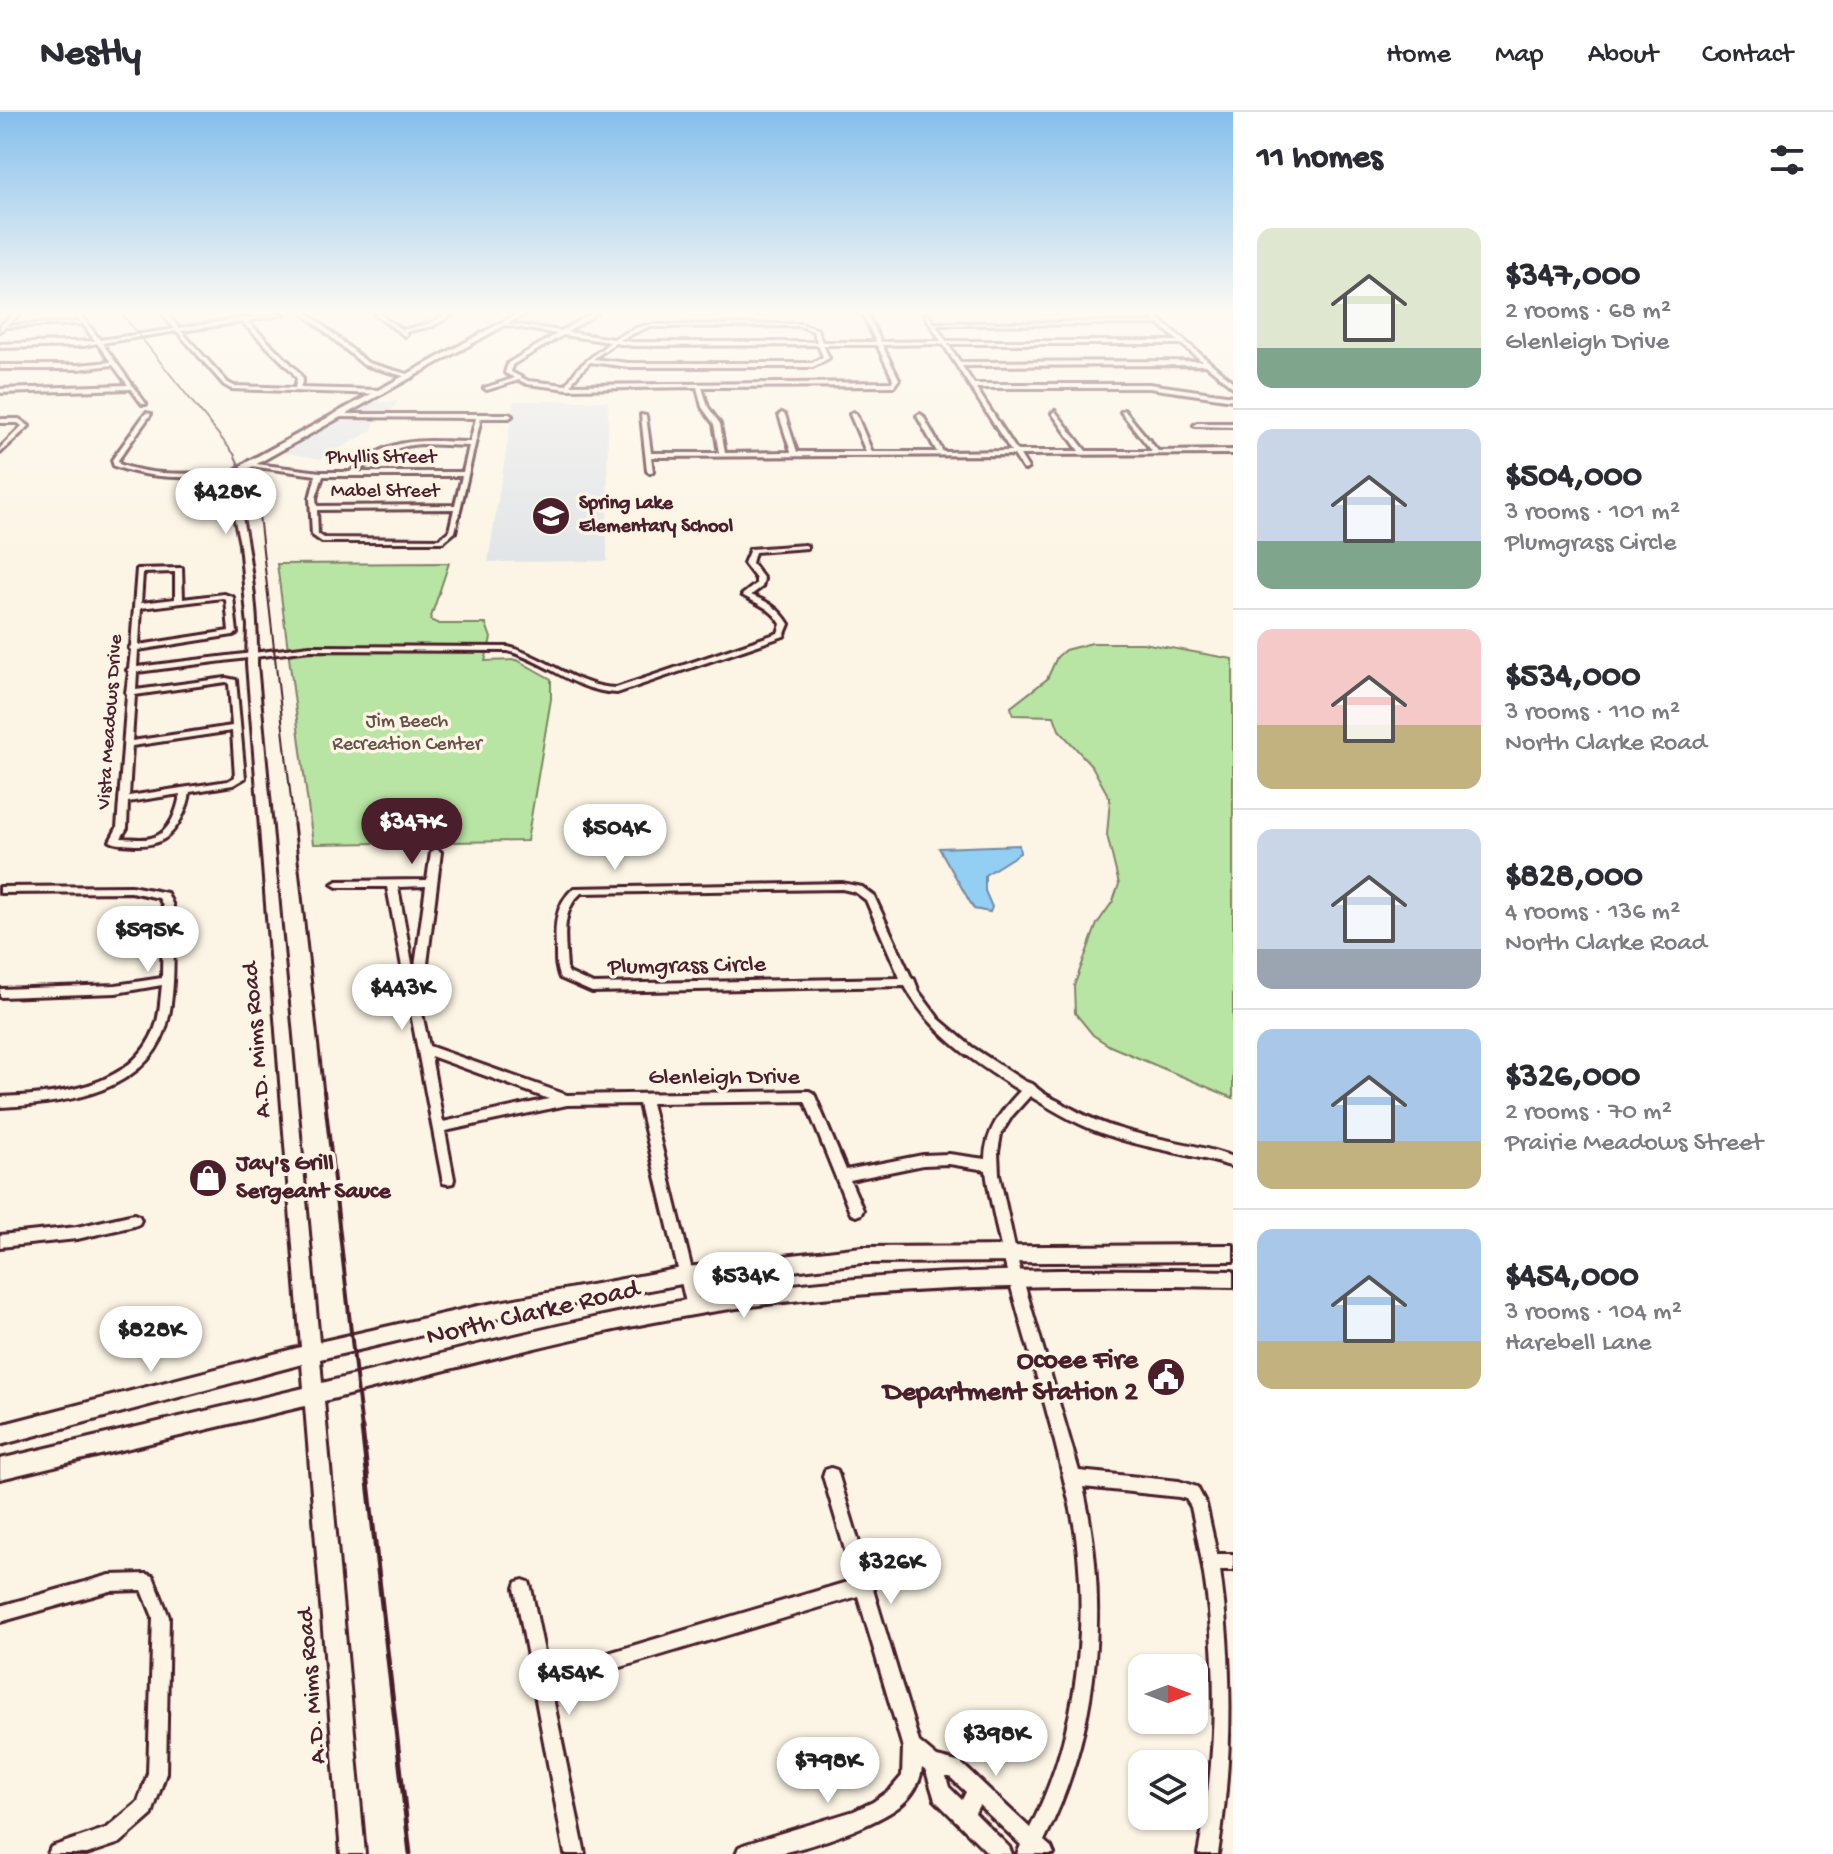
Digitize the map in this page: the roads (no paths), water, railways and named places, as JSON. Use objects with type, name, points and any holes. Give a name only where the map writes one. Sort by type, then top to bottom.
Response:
[{"type":"street","points":[[138,395],[144,403]]},
{"type":"street","points":[[243,469],[376,395]]},
{"type":"street","points":[[702,395],[705,407],[717,424],[722,455]]},
{"type":"street","points":[[979,395],[1025,468]]},
{"type":"street","points":[[1124,412],[1157,453]]},
{"type":"street","points":[[1055,413],[1084,453]]},
{"type":"street","name":"Phyllis Street","points":[[148,414],[115,460],[116,465],[128,471],[158,473],[243,469],[320,474],[466,474]]},
{"type":"street","points":[[853,414],[870,455]]},
{"type":"street","points":[[782,415],[795,455]]},
{"type":"street","points":[[337,416],[509,416]]},
{"type":"street","points":[[320,474],[313,508],[315,535],[322,540],[429,543],[448,537],[479,416]]},
{"type":"street","points":[[643,416],[650,471]]},
{"type":"street","points":[[920,416],[941,454]]},
{"type":"street","points":[[0,421],[19,421],[26,426],[0,451]]},
{"type":"street","points":[[1197,425],[1233,425]]},
{"type":"street","points":[[352,474],[369,457],[389,446],[473,444]]},
{"type":"street","points":[[648,455],[1233,452]]},
{"type":"street","name":"A.D. Mims Road","points":[[243,469],[231,483],[244,544],[353,1854]]},
{"type":"street","name":"Mabel Street","points":[[313,508],[458,507]]},
{"type":"street","points":[[131,670],[310,648],[508,649],[527,653],[597,690],[617,691],[781,634],[785,624],[779,614],[746,595],[759,585],[760,579],[748,563],[750,555],[752,550],[762,548],[805,547]]},
{"type":"street","name":"Vista Meadows Drive","points":[[179,601],[179,570],[140,571],[122,828],[115,841],[159,841],[169,834],[185,799],[185,791]]},
{"type":"street","points":[[133,648],[233,633],[230,599],[224,596],[137,606]]},
{"type":"street","points":[[124,800],[230,783],[240,778],[233,682],[226,680],[130,693]]},
{"type":"street","points":[[127,744],[237,728]]},
{"type":"street","points":[[415,1008],[436,852]]},
{"type":"street","points":[[337,884],[432,883]]},
{"type":"street","points":[[392,884],[448,1179]]},
{"type":"street","name":"Plumgrass Circle","points":[[910,982],[592,988],[564,975],[562,907],[568,896],[578,890],[842,886],[858,889],[870,898],[910,982],[933,1020],[954,1041],[1080,1119],[1112,1132],[1233,1162]]},
{"type":"street","points":[[0,890],[131,889],[163,895],[168,906],[160,1029],[142,1056],[114,1080],[80,1094],[42,1101],[0,1102]]},
{"type":"street","points":[[0,993],[116,989],[165,981]]},
{"type":"street","name":"Glenleigh Drive","points":[[423,1049],[567,1100]]},
{"type":"street","points":[[912,1748],[933,1765],[955,1769],[1035,1850],[1065,1772],[1079,1718],[1088,1651],[1088,1569],[1082,1522],[1008,1253],[990,1165],[993,1139],[1003,1118],[1030,1088]]},
{"type":"street","name":"Glenleigh Drive","points":[[438,1128],[567,1100],[809,1096],[856,1210]]},
{"type":"street","points":[[644,1099],[694,1307]]},
{"type":"street","points":[[842,1176],[923,1160],[949,1159],[990,1165]]},
{"type":"street","points":[[0,1241],[77,1233],[134,1220]]},
{"type":"street","name":"North Clarke Road","points":[[0,1435],[311,1352],[478,1314],[687,1275],[862,1255],[1233,1253]]},
{"type":"street","name":"North Clarke Road","points":[[0,1469],[565,1332],[694,1307],[839,1287],[1015,1278],[1233,1279]]},
{"type":"street","points":[[746,1854],[882,1808],[906,1788],[912,1776],[912,1748],[831,1476]]},
{"type":"street","points":[[1071,1478],[1179,1489],[1191,1493],[1200,1511],[1220,1624],[1225,1702],[1221,1776],[1208,1854]]},
{"type":"street","points":[[1210,1562],[1233,1562]]},
{"type":"street","points":[[0,1614],[110,1583],[147,1582],[161,1617],[157,1773],[145,1808],[113,1836],[58,1854]]},
{"type":"street","points":[[541,1682],[863,1586]]},
{"type":"street","points":[[523,1588],[575,1854]]},
{"type":"street","points":[[933,1765],[942,1793],[1002,1854]]},
{"type":"street","points":[[964,1815],[977,1790]]},
{"type":"water","points":[[1019,845],[1020,853],[985,875],[985,891],[992,907],[990,912],[974,909],[939,848]]},
{"type":"railway","points":[[187,395],[234,454],[258,506],[294,826]]},
{"type":"railway","points":[[294,824],[324,1093]]},
{"type":"railway","points":[[324,1091],[362,1430]]},
{"type":"railway","points":[[362,1428],[410,1854]]},
{"type":"place","name":"Spring Lake Elementary School","points":[[551,516]]},
{"type":"place","name":"Jay's Grill Sergeant Sauce","points":[[208,1178]]},
{"type":"place","name":"Ocoee Fire Department Station 2","points":[[1166,1377]]},
{"type":"park label","name":"Jim Beech Recreation Center","points":[[407,734]]}]
